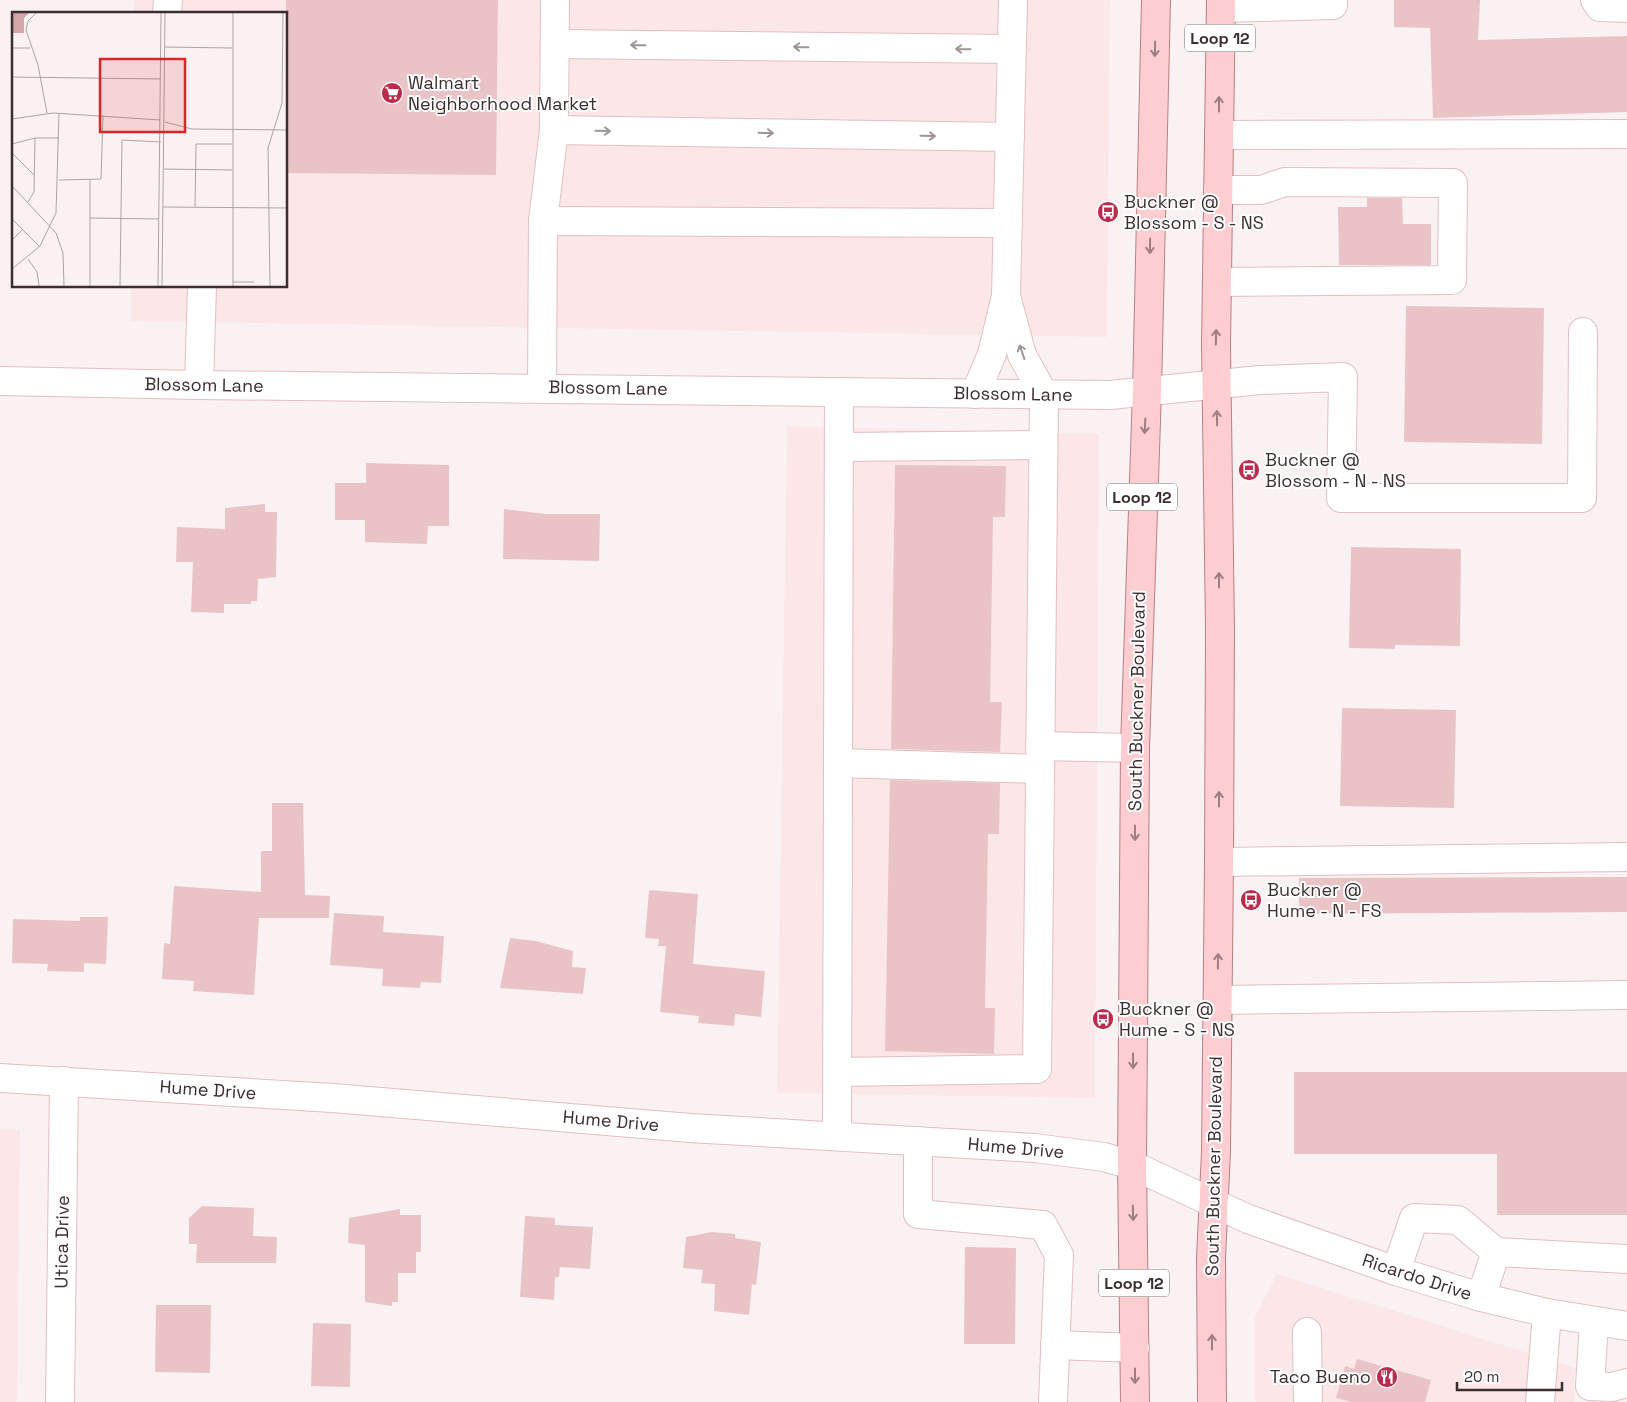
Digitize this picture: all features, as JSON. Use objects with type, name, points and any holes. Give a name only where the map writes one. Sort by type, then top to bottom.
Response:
[{"type":"main road","name":"South Buckner Boulevard","points":[[1135,1402],[1132,1165],[1135,748],[1147,391],[1156,0]]},
{"type":"main road","name":"South Buckner Boulevard","points":[[1212,1402],[1211,1258],[1214,1202],[1219,862],[1217,282],[1221,4]]},
{"type":"street","points":[[542,387],[543,221],[554,130],[555,0]]},
{"type":"street","points":[[975,394],[992,354],[1006,296],[1013,0]]},
{"type":"street","points":[[1221,4],[1333,5],[1333,0]]},
{"type":"street","points":[[1596,0],[1600,7],[1627,8]]},
{"type":"street","points":[[555,44],[1012,49]]},
{"type":"street","points":[[554,130],[1010,137]]},
{"type":"street","points":[[1219,135],[1627,134]]},
{"type":"street","points":[[1217,282],[1452,280],[1453,183],[1285,182],[1261,190],[1218,190]]},
{"type":"street","points":[[543,221],[1008,224]]},
{"type":"street","points":[[199,385],[202,288]]},
{"type":"street","points":[[837,1072],[1037,1069],[1044,395],[1022,355],[1006,296]]},
{"type":"street","name":"Blossom Lane","points":[[0,381],[1110,395],[1217,386],[1260,380],[1343,377],[1341,498],[1582,498],[1583,332]]},
{"type":"street","points":[[837,1136],[839,392]]},
{"type":"street","points":[[839,447],[1043,445]]},
{"type":"street","points":[[838,763],[1040,758],[1135,748]]},
{"type":"street","points":[[1219,862],[1627,857]]},
{"type":"street","points":[[1218,1000],[1627,995]]},
{"type":"street","name":"Hume Drive","points":[[0,1078],[333,1098],[680,1127],[1036,1148],[1104,1157],[1132,1165],[1214,1202]]},
{"type":"street","name":"Utica Drive","points":[[60,1402],[64,1081]]},
{"type":"street","points":[[918,1141],[918,1214],[1043,1225],[1058,1255],[1053,1402]]},
{"type":"street","name":"Ricardo Drive","points":[[1214,1202],[1248,1219],[1396,1271],[1481,1297],[1547,1314],[1627,1326]]},
{"type":"street","points":[[1396,1271],[1414,1218],[1458,1220],[1496,1252],[1627,1259]]},
{"type":"street","points":[[1481,1297],[1496,1252]]},
{"type":"street","points":[[1540,1402],[1547,1314]]},
{"type":"street","points":[[1594,1322],[1590,1394],[1627,1383]]},
{"type":"street","points":[[1307,1332],[1308,1402]]},
{"type":"street","points":[[1055,1345],[1135,1348]]},
{"type":"shaded area","points":[[134,0],[1110,0],[1107,337],[131,321],[131,288],[288,288],[288,12],[134,12]]},
{"type":"shaded area","points":[[787,426],[1099,434],[1095,1098],[777,1093]]},
{"type":"shaded area","points":[[0,1129],[20,1130],[17,1402],[0,1402]]},
{"type":"shaded area","points":[[1277,1274],[1595,1374],[1574,1373],[1574,1402],[1255,1402],[1255,1317]]},
{"type":"building","name":"Walmart Neighborhood Market","points":[[286,0],[498,0],[496,175],[288,173],[288,12],[286,12]]},
{"type":"building","points":[[1394,0],[1480,0],[1478,40],[1627,36],[1627,112],[1433,118],[1430,28],[1394,27]]},
{"type":"building","points":[[1367,198],[1402,198],[1403,224],[1431,224],[1431,265],[1339,265],[1338,207],[1367,207]]},
{"type":"building","points":[[1406,306],[1544,308],[1542,444],[1404,442]]},
{"type":"building","points":[[366,463],[449,465],[449,526],[428,526],[427,544],[365,542],[365,520],[335,520],[335,483],[366,483]]},
{"type":"building","points":[[895,465],[1006,466],[1005,517],[993,517],[990,702],[1002,702],[1000,752],[891,749]]},
{"type":"building","points":[[265,504],[265,512],[277,512],[276,577],[258,579],[257,601],[251,601],[251,604],[224,604],[224,613],[191,612],[193,562],[176,562],[177,527],[225,529],[225,508]]},
{"type":"building","points":[[504,509],[546,514],[600,514],[599,561],[503,559]]},
{"type":"building","points":[[1351,547],[1461,549],[1460,646],[1395,645],[1395,649],[1349,648]]},
{"type":"building","points":[[1342,708],[1456,710],[1454,808],[1340,806]]},
{"type":"building","points":[[890,780],[1000,783],[999,834],[988,834],[985,1008],[995,1008],[994,1054],[885,1051]]},
{"type":"building","points":[[272,803],[303,803],[305,895],[330,896],[329,918],[259,918],[254,995],[193,991],[194,981],[162,979],[164,943],[170,944],[174,886],[261,892],[261,851],[272,851]]},
{"type":"building","points":[[1627,877],[1627,912],[1299,914],[1299,878]]},
{"type":"building","points":[[649,890],[698,894],[693,964],[765,971],[761,1017],[735,1014],[734,1026],[698,1023],[699,1016],[660,1012],[666,946],[658,946],[659,939],[645,938]]},
{"type":"building","points":[[334,913],[384,916],[383,932],[444,936],[441,983],[421,982],[420,988],[382,986],[383,969],[330,965]]},
{"type":"building","points":[[80,917],[108,917],[106,964],[84,963],[84,972],[47,971],[48,964],[12,963],[13,919],[80,921]]},
{"type":"building","points":[[510,938],[536,941],[573,951],[572,967],[586,968],[583,994],[500,988]]},
{"type":"building","points":[[1294,1072],[1627,1072],[1627,1215],[1497,1215],[1497,1154],[1294,1154]]},
{"type":"building","points":[[202,1206],[254,1208],[253,1236],[277,1237],[276,1263],[196,1263],[197,1244],[189,1244],[189,1218]]},
{"type":"building","points":[[400,1209],[400,1215],[421,1215],[421,1252],[416,1252],[416,1273],[398,1273],[398,1302],[392,1302],[392,1306],[365,1302],[365,1245],[348,1243],[349,1218]]},
{"type":"building","points":[[525,1216],[555,1218],[555,1225],[593,1227],[590,1269],[560,1267],[559,1277],[555,1277],[554,1300],[520,1297]]},
{"type":"building","points":[[712,1232],[735,1234],[735,1238],[761,1242],[756,1285],[752,1284],[749,1315],[714,1311],[715,1284],[701,1283],[703,1270],[683,1268],[686,1237]]},
{"type":"building","points":[[965,1247],[1016,1248],[1015,1344],[964,1344]]},
{"type":"building","points":[[156,1305],[211,1305],[210,1373],[155,1372]]},
{"type":"building","points":[[313,1323],[351,1324],[350,1387],[311,1386]]},
{"type":"building","name":"Taco Bueno","points":[[1357,1359],[1431,1380],[1425,1402],[1352,1402],[1336,1398],[1345,1366],[1354,1369]]},
{"type":"place","name":"Walmart Neighborhood Market","points":[[392,93]]},
{"type":"place","name":"Buckner @ Blossom - S - NS","points":[[1108,212]]},
{"type":"place","name":"Buckner @ Blossom - N - NS","points":[[1249,470]]},
{"type":"place","name":"Buckner @ Hume - N - FS","points":[[1251,900]]},
{"type":"place","name":"Buckner @ Hume - S - NS","points":[[1103,1019]]},
{"type":"place","name":"Taco Bueno","points":[[1387,1377]]}]
